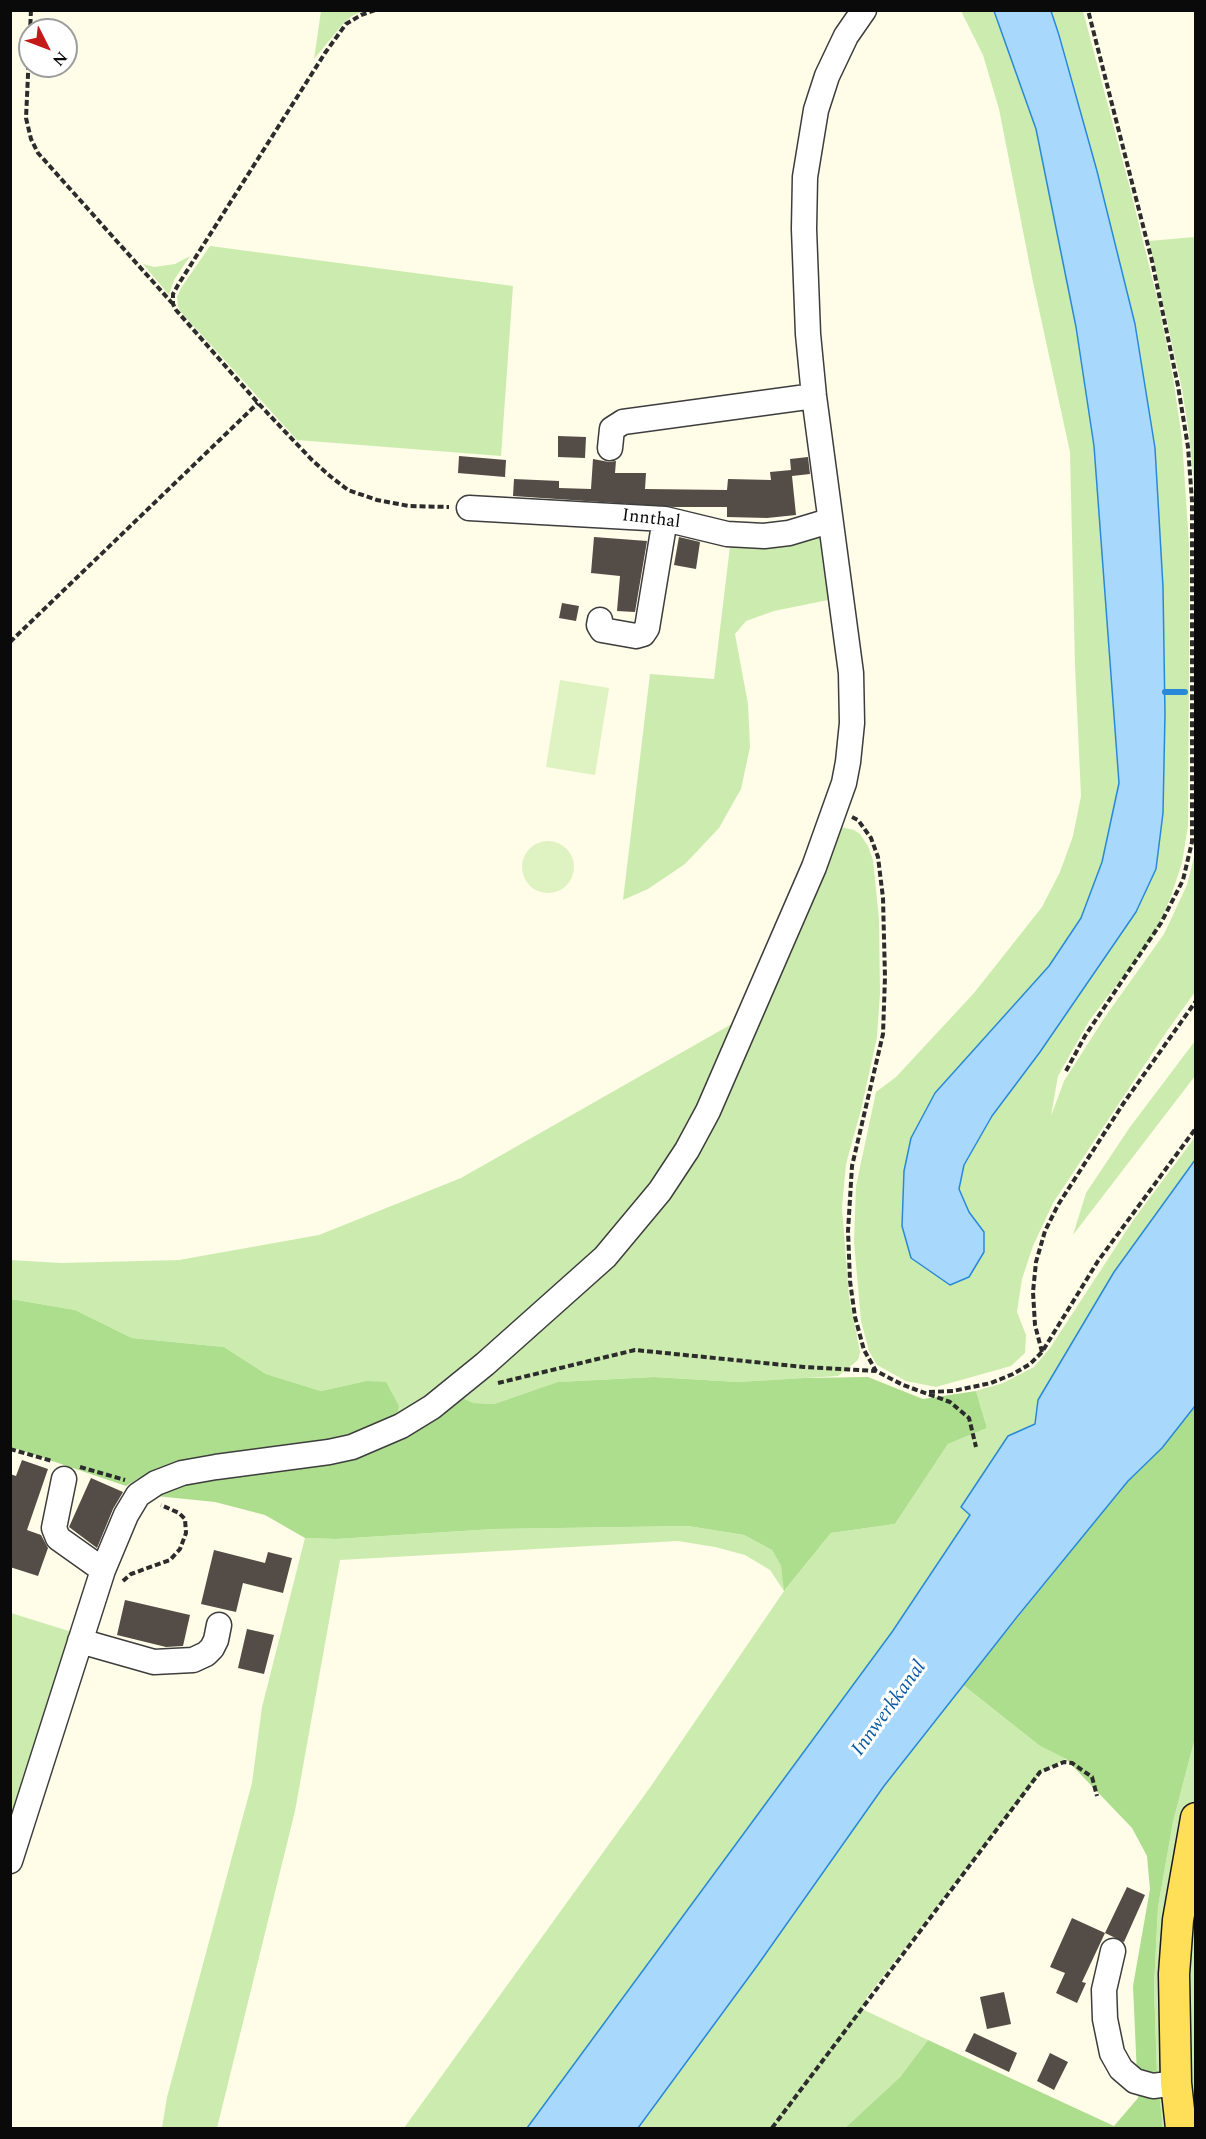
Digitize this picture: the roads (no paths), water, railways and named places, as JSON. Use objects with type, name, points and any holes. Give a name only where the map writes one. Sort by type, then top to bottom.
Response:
[{"type":"main road","points":[[1181,2128],[1176,2084],[1174,1974],[1178,1920],[1196,1818]]},
{"type":"street","points":[[10,1861],[80,1641],[112,1577],[126,1515],[138,1495],[156,1483],[182,1473],[329,1452],[374,1439],[432,1407],[485,1364],[604,1257],[660,1191],[699,1130],[814,867],[844,783],[848,762],[852,700],[844,613],[814,396],[808,334],[804,229],[806,177],[816,110],[827,76],[846,36],[864,10]]},
{"type":"street","points":[[610,448],[612,429],[623,422],[814,396]]},
{"type":"street","name":"Innthal","points":[[470,508],[665,519],[727,534],[764,536],[789,533],[830,521]]},
{"type":"street","points":[[600,620],[599,625],[602,630],[636,636],[643,634],[647,628],[665,519]]},
{"type":"street","points":[[64,1479],[54,1528],[58,1538],[112,1577]]},
{"type":"street","points":[[80,1641],[154,1662],[185,1661],[206,1654],[212,1648],[219,1625]]},
{"type":"street","points":[[1113,1951],[1104,1990],[1105,2019],[1112,2053],[1121,2069],[1135,2081],[1153,2086],[1176,2084]]},
{"type":"water","points":[[994,11],[1051,11],[1097,171],[1135,324],[1155,448],[1163,587],[1165,714],[1163,813],[1156,869],[1136,912],[1040,1052],[992,1116],[964,1165],[959,1189],[969,1212],[984,1232],[984,1252],[969,1277],[950,1285],[911,1258],[902,1226],[904,1171],[911,1138],[935,1093],[1049,966],[1081,918],[1102,862],[1119,783],[1094,446],[1076,327],[1036,129]]},
{"type":"water","name":"Innwerkkanal","points":[[1195,1160],[1195,1406],[1162,1448],[1128,1481],[884,1786],[757,1966],[638,2128],[527,2128],[892,1632],[970,1515],[961,1507],[1008,1436],[1035,1424],[1038,1400],[1114,1272]]},
{"type":"waterway","points":[[1165,692],[1185,692]]}]
